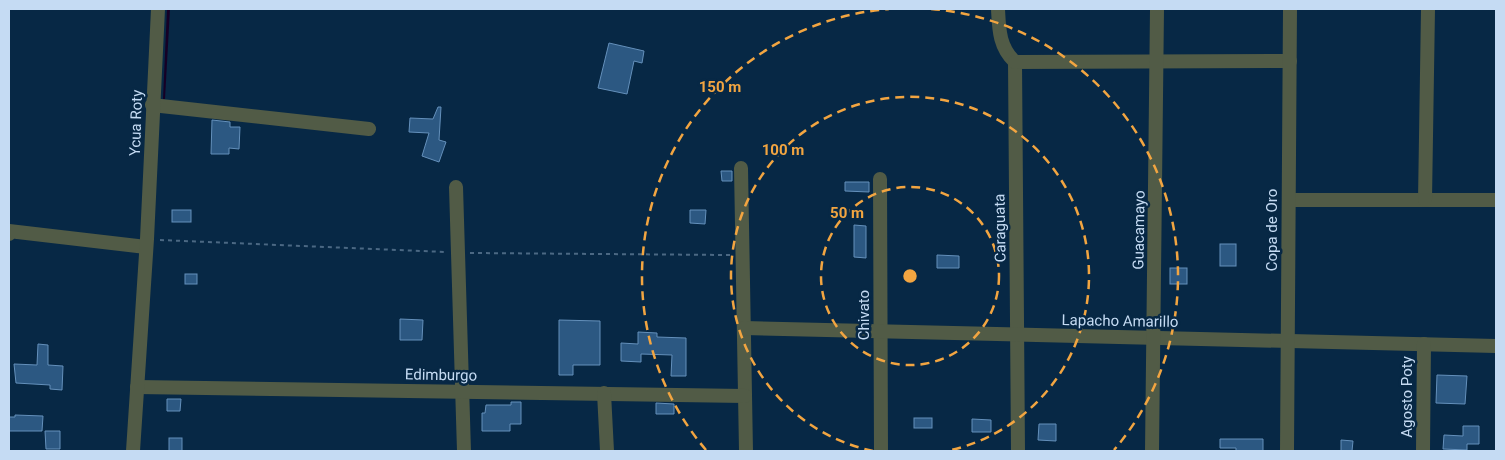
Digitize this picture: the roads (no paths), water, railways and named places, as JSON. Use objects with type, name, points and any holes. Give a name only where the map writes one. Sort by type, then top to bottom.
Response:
[{"type":"street","name":"Ycua Roty","points":[[133,451],[147,243],[158,9]]},
{"type":"street","points":[[998,9],[999,34],[1006,54],[1015,62],[1290,61]]},
{"type":"street","name":"Guacamayo","points":[[1152,451],[1157,9]]},
{"type":"street","name":"Copa de Oro","points":[[1287,451],[1290,9]]},
{"type":"street","points":[[1425,200],[1428,9]]},
{"type":"street","name":"Caraguata","points":[[1015,62],[1018,451]]},
{"type":"street","points":[[152,105],[369,129]]},
{"type":"street","points":[[741,168],[746,451]]},
{"type":"street","name":"Chivato","points":[[880,179],[881,451]]},
{"type":"street","points":[[456,187],[464,451]]},
{"type":"street","points":[[1289,200],[1496,200]]},
{"type":"street","points":[[9,234],[9,230],[147,243]]},
{"type":"street","name":"Lapacho Amarillo","points":[[744,328],[1496,346]]},
{"type":"street","name":"Agosto Poty","points":[[1423,451],[1424,344]]},
{"type":"street","name":"Edimburgo","points":[[137,387],[745,396]]},
{"type":"street","points":[[604,393],[607,451]]}]
